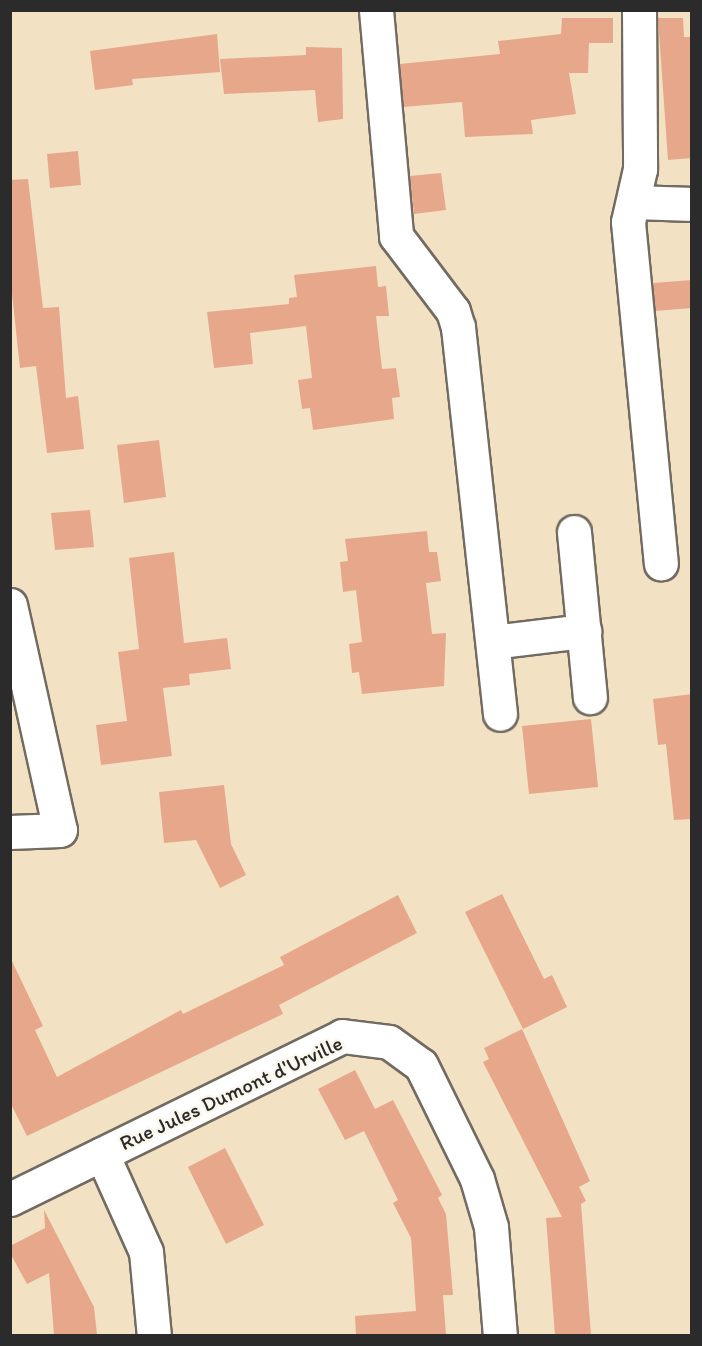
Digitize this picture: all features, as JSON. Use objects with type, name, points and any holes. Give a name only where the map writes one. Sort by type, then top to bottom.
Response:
[{"type":"street","points":[[376,10],[396,236],[441,294],[458,327],[500,714]]},
{"type":"street","points":[[639,10],[640,170],[628,222],[634,316],[661,563]]},
{"type":"street","points":[[634,202],[692,204]]},
{"type":"street","points":[[574,532],[590,697]]},
{"type":"street","points":[[10,605],[60,830],[10,832]]},
{"type":"street","points":[[493,642],[584,631]]},
{"type":"street","name":"Rue Jules Dumont d'Urville","points":[[10,1199],[342,1036],[389,1042],[421,1065],[477,1179],[491,1227],[500,1335]]},
{"type":"street","points":[[102,1154],[146,1252],[154,1335]]},
{"type":"building","points":[[562,18],[613,18],[613,43],[589,43],[588,73],[569,73],[576,114],[531,120],[533,134],[465,137],[462,102],[403,107],[400,64],[500,54],[498,41],[561,34]]},
{"type":"building","points":[[658,18],[683,18],[684,37],[692,37],[692,158],[668,160]]},
{"type":"building","points":[[217,34],[220,72],[132,79],[133,85],[95,90],[90,51]]},
{"type":"building","points":[[306,47],[342,48],[343,119],[318,122],[315,90],[224,94],[220,59],[306,55]]},
{"type":"building","points":[[78,151],[81,185],[50,188],[47,154]]},
{"type":"building","points":[[441,173],[446,210],[414,214],[410,176]]},
{"type":"building","points":[[28,179],[43,308],[59,307],[66,398],[78,396],[84,449],[47,453],[36,366],[20,368],[10,275],[10,180]]},
{"type":"building","points":[[376,266],[378,287],[386,286],[389,316],[376,316],[382,369],[396,368],[400,397],[392,398],[394,419],[313,430],[310,408],[302,409],[298,380],[312,378],[306,326],[250,333],[253,364],[214,368],[207,312],[289,304],[289,298],[297,297],[294,275]]},
{"type":"building","points":[[692,280],[692,308],[655,311],[653,283]]},
{"type":"building","points":[[159,440],[166,497],[124,503],[117,445]]},
{"type":"building","points":[[90,510],[94,547],[55,550],[51,513]]},
{"type":"building","points":[[427,531],[429,552],[437,552],[441,581],[426,583],[432,634],[446,633],[444,686],[362,694],[359,672],[352,673],[349,644],[362,642],[356,590],[343,592],[340,562],[348,561],[345,539]]},
{"type":"building","points":[[174,552],[184,643],[227,638],[231,669],[189,674],[190,685],[163,688],[172,756],[101,765],[96,725],[127,721],[118,652],[139,649],[129,558]]},
{"type":"building","points":[[692,694],[692,819],[674,820],[666,744],[658,745],[653,699]]},
{"type":"building","points":[[591,719],[598,787],[529,794],[522,726]]},
{"type":"building","points":[[224,785],[231,844],[246,875],[220,888],[196,840],[164,843],[159,792]]},
{"type":"building","points":[[502,894],[544,979],[552,975],[567,1007],[523,1029],[465,912]]},
{"type":"building","points":[[398,895],[417,933],[279,1005],[283,1014],[27,1136],[10,1102],[10,957],[43,1026],[35,1030],[57,1077],[181,1010],[183,1014],[284,965],[280,957]]},
{"type":"building","points":[[522,1029],[590,1181],[579,1187],[586,1201],[581,1204],[591,1335],[555,1335],[546,1218],[562,1217],[483,1062],[489,1059],[484,1048]]},
{"type":"building","points":[[355,1070],[375,1109],[393,1100],[442,1195],[438,1198],[446,1214],[453,1295],[443,1295],[446,1335],[356,1335],[355,1316],[416,1311],[411,1238],[393,1203],[398,1200],[364,1131],[345,1140],[318,1089]]},
{"type":"building","points":[[225,1148],[264,1225],[226,1244],[188,1167]]},
{"type":"building","points":[[44,1210],[94,1307],[97,1335],[54,1335],[49,1273],[27,1284],[10,1253],[10,1246],[45,1228]]}]
